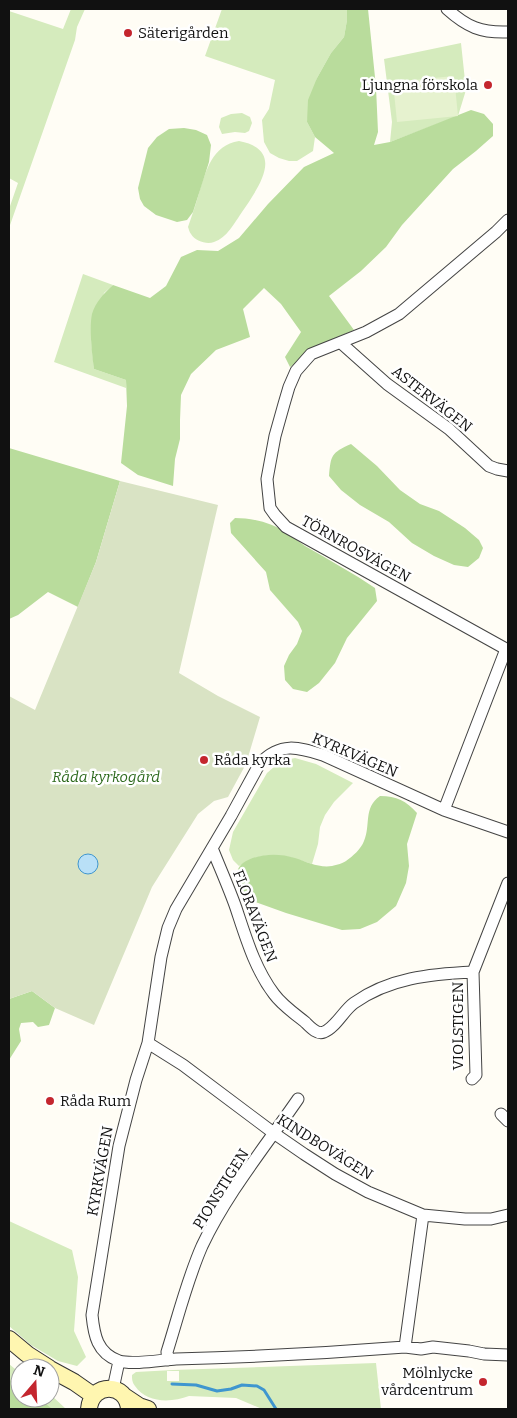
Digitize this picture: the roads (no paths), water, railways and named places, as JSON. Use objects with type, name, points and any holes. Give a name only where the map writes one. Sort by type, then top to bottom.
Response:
[{"type":"street","points":[[447,9],[471,26],[493,33],[508,32]]},
{"type":"street","name":"TÖRNROSVÄGEN","points":[[444,810],[506,649],[286,527],[270,508],[267,479],[289,387],[296,371],[311,354],[366,332],[399,314],[508,220]]},
{"type":"street","name":"ASTERVÄGEN","points":[[341,342],[387,384],[448,429],[489,466],[508,472]]},
{"type":"street","name":"KYRKVÄGEN","points":[[119,1361],[109,1356],[100,1347],[94,1336],[92,1315],[119,1146],[133,1088],[148,1043],[161,957],[168,928],[176,909],[260,763],[277,750],[288,748],[302,749],[323,755],[444,810],[508,832]]},
{"type":"street","name":"FLORAVÄGEN","points":[[212,848],[235,906],[249,950],[262,976],[276,996],[317,1032],[326,1032],[352,1004],[376,989],[399,980],[473,972]]},
{"type":"street","points":[[473,972],[508,883]]},
{"type":"street","name":"VIOLSTIGEN","points":[[472,1079],[476,1075],[473,972]]},
{"type":"street","name":"KINDBOVÄGEN","points":[[148,1043],[183,1065],[275,1134],[335,1174],[391,1202],[422,1215],[465,1219],[491,1219],[508,1215]]},
{"type":"street","name":"PIONSTIGEN","points":[[168,1360],[167,1352],[191,1275],[202,1247],[228,1200],[298,1100]]},
{"type":"street","points":[[405,1347],[422,1215]]},
{"type":"street","points":[[9,1339],[33,1358]]},
{"type":"street","points":[[122,1398],[119,1361],[128,1363],[405,1347],[421,1349],[434,1347],[484,1354],[508,1355]]},
{"type":"street","points":[[60,1374],[74,1382],[92,1403],[102,1390],[148,1409]]},
{"type":"water","points":[[88,854],[95,857],[98,864],[95,871],[88,874],[81,871],[78,864],[81,857]]},
{"type":"waterway","points":[[172,1384],[196,1385],[217,1391],[242,1385],[257,1386],[264,1390],[276,1409]]},
{"type":"place","name":"Säterigården","points":[[128,33]]},
{"type":"place","name":"Ljungna förskola","points":[[488,85]]},
{"type":"place","name":"Råda kyrka","points":[[204,760]]},
{"type":"place","name":"Råda Rum","points":[[50,1101]]},
{"type":"place","name":"Mölnlycke vårdcentrum","points":[[483,1382]]},
{"type":"park label","name":"Råda kyrkogård","points":[[106,777]]}]
